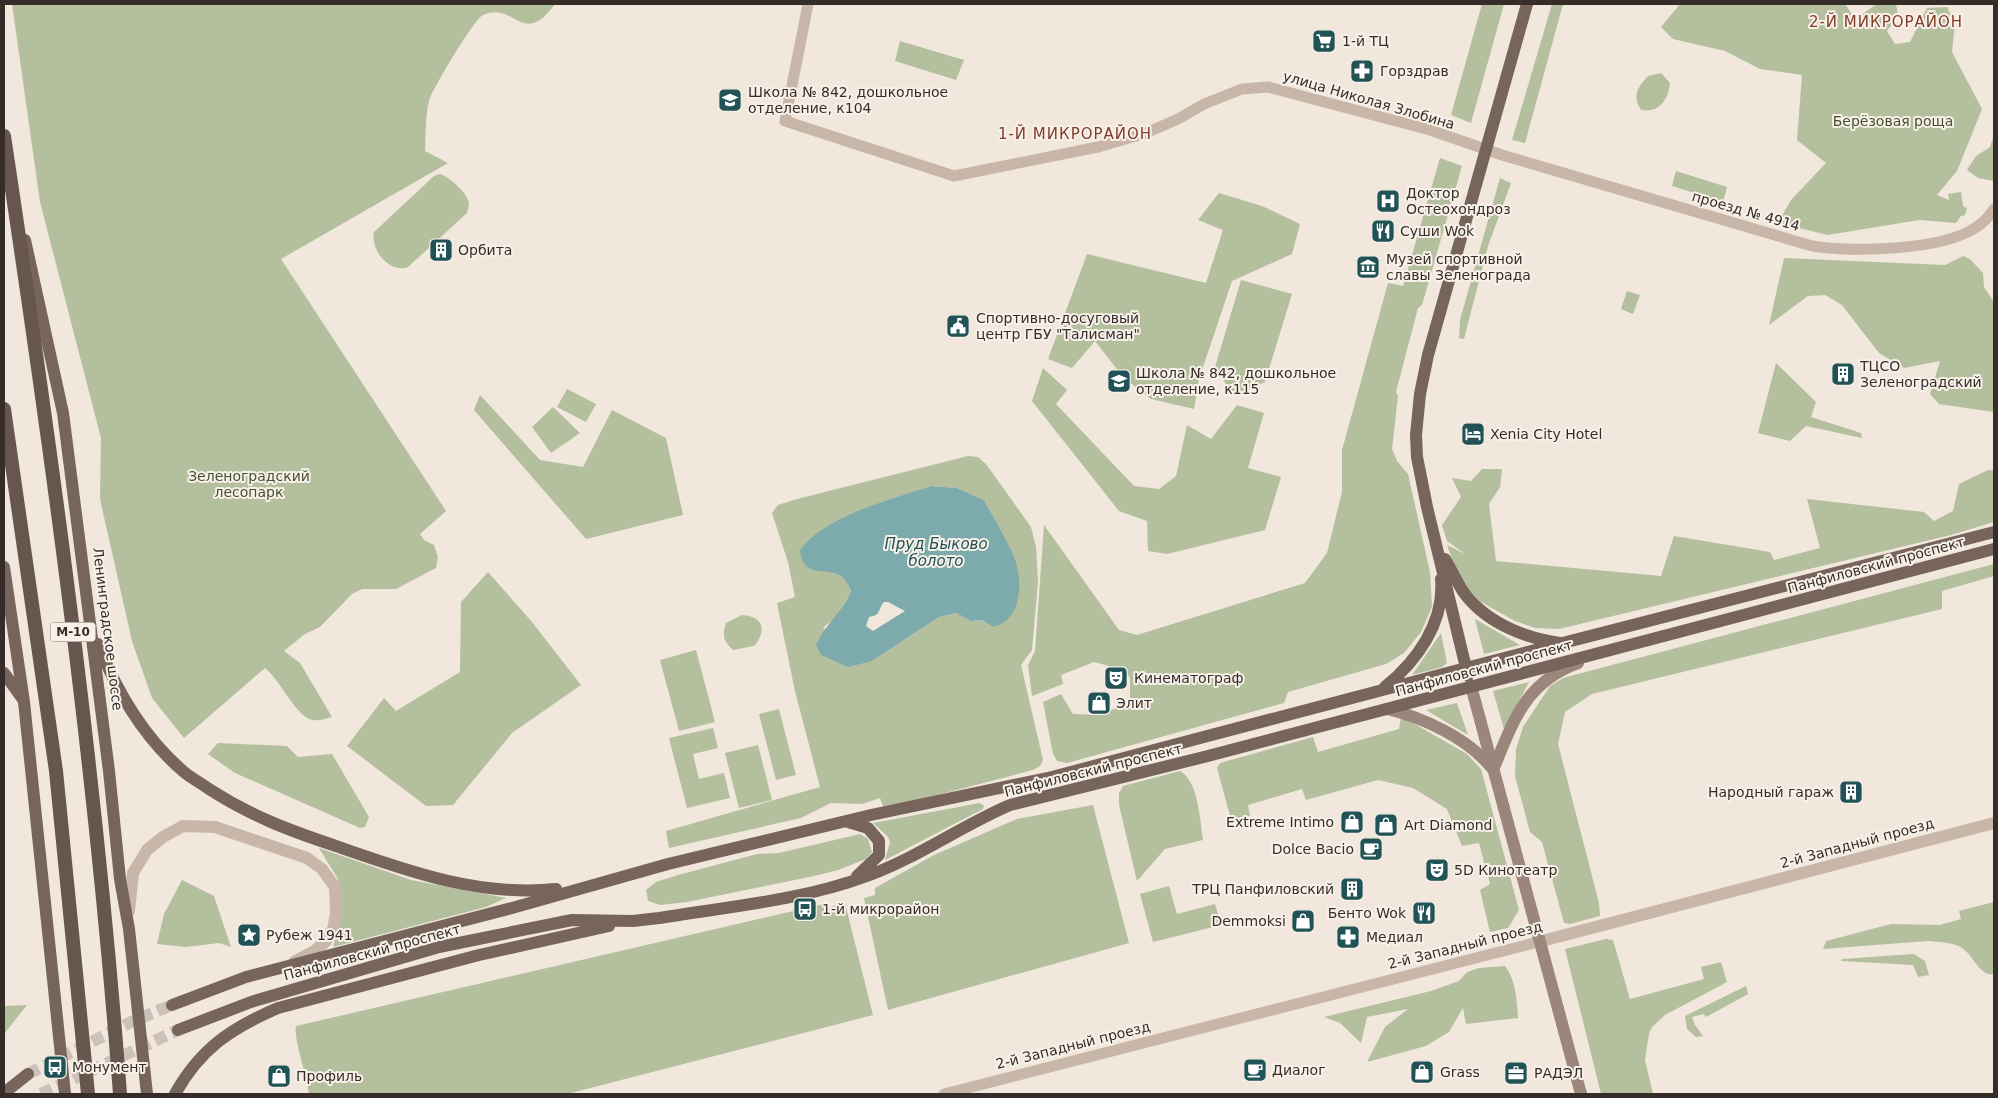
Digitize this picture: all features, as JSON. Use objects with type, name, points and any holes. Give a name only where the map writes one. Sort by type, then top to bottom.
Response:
[{"type":"highway","name":"Ленинградское шоссе","points":[[4,136],[52,469],[90,768],[120,1094]]},
{"type":"highway","name":"М-10","points":[[4,409],[56,771],[88,1094]]},
{"type":"main road","points":[[1527,4],[1428,355],[1420,394],[1416,435],[1417,457],[1466,668],[1538,942],[1581,1094]]},
{"type":"main road","name":"Ленинградское шоссе","points":[[9,172],[48,337],[63,413],[92,628],[120,879],[129,929],[147,1094]]},
{"type":"main road","name":"Панфиловский проспект","points":[[172,1005],[230,983],[282,967],[512,908],[586,886],[843,822],[1052,778],[1381,690],[1566,644],[1994,532]]},
{"type":"main road","points":[[1437,546],[1464,592],[1496,621],[1536,639],[1566,644]]},
{"type":"main road","points":[[1381,690],[1410,664],[1427,638],[1440,609],[1441,583],[1437,546]]},
{"type":"main road","name":"Панфиловский проспект","points":[[178,1030],[251,1002],[439,946],[572,920],[633,921],[799,895],[842,885],[901,862],[984,816],[1010,805],[1387,709],[1994,549]]},
{"type":"main road","points":[[4,567],[24,702],[65,1094]]},
{"type":"main road","points":[[92,628],[120,691],[149,736],[184,772],[238,808],[268,822],[417,875],[455,884],[493,889],[521,890],[586,886]]},
{"type":"main road","points":[[1493,770],[1516,718],[1533,690],[1565,667],[1622,647]]},
{"type":"main road","points":[[4,674],[24,702]]},
{"type":"main road","points":[[1387,709],[1412,714],[1427,722],[1482,756],[1493,770]]},
{"type":"main road","points":[[842,885],[872,863],[880,849],[879,841],[868,828],[860,824],[843,822]]},
{"type":"main road","points":[[175,1094],[198,1061],[224,1036],[254,1018],[278,1008],[478,955],[633,921]]},
{"type":"main road","points":[[4,1093],[28,1074]]},
{"type":"street","name":"улица Николая Злобина","points":[[808,4],[785,120],[954,176],[1098,147],[1146,133],[1178,119],[1204,104],[1242,89],[1268,87],[1430,130],[1487,150]]},
{"type":"street","name":"проезд № 4914","points":[[1487,150],[1812,246],[1833,249],[1849,250],[1942,241],[1975,228],[1994,209]]},
{"type":"street","name":"2-й Западный проезд","points":[[944,1094],[1994,823]]},
{"type":"street","points":[[129,929],[129,898],[133,874],[147,850],[162,837],[183,826],[215,827],[307,858],[322,869],[335,887],[336,914],[333,929],[326,941],[316,950],[282,967]]},
{"type":"green space","name":"Зеленоградский лесопарк","points":[[12,4],[555,4],[544,17],[534,23],[526,24],[504,14],[494,12],[483,15],[471,29],[445,70],[429,101],[425,151],[448,163],[281,259],[446,511],[420,534],[424,540],[434,545],[438,557],[436,568],[396,589],[362,589],[352,594],[320,627],[305,634],[284,651],[300,663],[332,717],[315,720],[303,715],[271,673],[265,668],[184,738],[152,698],[132,641],[100,499],[101,438],[40,202]]},
{"type":"green space","points":[[1482,4],[1504,4],[1471,123],[1451,115]]},
{"type":"green space","points":[[1552,4],[1563,4],[1525,143],[1512,140]]},
{"type":"green space","name":"Берёзовая роща","points":[[1680,4],[1845,4],[1855,19],[1877,4],[1896,4],[1898,15],[1887,31],[1895,44],[1910,42],[1927,8],[1947,7],[1955,23],[1952,52],[1982,109],[1957,171],[1937,195],[1949,200],[1948,194],[1961,192],[1963,206],[1967,208],[1965,215],[1961,216],[1956,223],[1919,220],[1828,235],[1778,223],[1791,200],[1826,163],[1797,140],[1802,75],[1760,69],[1725,51],[1673,39],[1661,27]]},
{"type":"green space","points":[[900,41],[964,60],[956,80],[895,61]]},
{"type":"green space","points":[[1661,73],[1670,83],[1665,100],[1658,108],[1641,110],[1636,96],[1641,84],[1648,76]]},
{"type":"green space","points":[[1994,135],[1994,181],[1978,178],[1967,170],[1976,156],[1990,147]]},
{"type":"green space","points":[[1440,158],[1462,166],[1422,305],[1418,308],[1396,392],[1398,396],[1392,449],[1397,461],[1408,474],[1430,572],[1432,607],[1421,632],[1404,653],[1386,664],[1288,692],[1284,703],[1067,763],[1057,761],[1053,754],[1043,702],[1061,694],[1073,714],[1100,715],[1130,702],[1130,678],[1123,666],[1113,667],[1094,662],[1061,675],[1063,684],[1032,696],[1028,665],[1035,651],[1044,525],[1119,630],[1137,635],[1305,583],[1327,553],[1342,492],[1342,450],[1388,283],[1403,286]]},
{"type":"green space","points":[[1676,171],[1727,187],[1723,202],[1672,186]]},
{"type":"green space","points":[[440,174],[448,178],[464,193],[469,204],[467,213],[408,267],[401,268],[388,264],[378,253],[375,246],[374,232],[434,176]]},
{"type":"green space","points":[[1500,178],[1511,183],[1488,246],[1464,339],[1459,338],[1460,320]]},
{"type":"green space","points":[[1219,193],[1262,206],[1300,224],[1292,254],[1232,281],[1199,379],[1194,409],[1151,399],[1123,377],[1095,341],[1072,368],[1048,359],[1087,254],[1206,283],[1223,230],[1198,220]]},
{"type":"green space","points":[[1963,256],[1970,259],[1983,273],[1984,287],[1994,302],[1994,412],[1939,404],[1930,394],[1940,361],[1904,368],[1879,353],[1842,305],[1825,295],[1808,296],[1769,325],[1784,258],[1945,265]]},
{"type":"green space","points":[[1241,280],[1292,294],[1265,382],[1233,395],[1215,367]]},
{"type":"green space","points":[[1627,291],[1640,295],[1633,314],[1621,309]]},
{"type":"green space","points":[[1776,363],[1816,402],[1811,417],[1861,433],[1862,438],[1806,426],[1790,441],[1758,433]]},
{"type":"green space","points":[[1043,368],[1067,390],[1056,404],[1134,486],[1159,489],[1176,476],[1187,425],[1211,439],[1237,405],[1264,413],[1248,468],[1281,477],[1265,530],[1167,554],[1148,551],[1147,521],[1119,511],[1032,401]]},
{"type":"green space","points":[[567,389],[596,404],[586,422],[557,407]]},
{"type":"green space","points":[[480,395],[540,460],[583,467],[612,410],[666,438],[683,515],[586,539],[474,410]]},
{"type":"green space","points":[[553,407],[580,433],[551,453],[532,427]]},
{"type":"green space","points":[[968,456],[978,457],[986,464],[1031,527],[1036,547],[1038,581],[1032,650],[1021,665],[1043,760],[1040,766],[1033,770],[884,809],[880,798],[862,804],[831,803],[801,818],[669,848],[666,831],[820,787],[795,691],[777,603],[795,597],[788,562],[772,513],[778,505]],"holes":[[[931,486],[957,488],[984,500],[993,627],[982,620],[971,621],[956,613],[939,617],[872,661],[823,628],[837,616],[851,591],[847,580],[839,574],[832,524],[882,502]]]},
{"type":"green space","points":[[1482,469],[1502,469],[1500,487],[1489,504],[1496,561],[1661,576],[1674,536],[1770,552],[1774,560],[1820,548],[1807,499],[1924,512],[1934,521],[1953,511],[1959,484],[1988,470],[1994,470],[1994,522],[1951,535],[1559,629],[1535,628],[1515,621],[1481,602],[1460,581],[1447,545],[1465,554],[1447,541],[1442,525],[1461,497],[1452,478],[1471,481]]},
{"type":"green space","points":[[1994,564],[1994,576],[1942,591],[1942,609],[1592,694],[1565,712],[1558,744],[1599,903],[1600,916],[1570,924],[1564,923],[1542,842],[1530,832],[1515,776],[1516,749],[1523,727],[1550,686],[1563,678]]},
{"type":"green space","points":[[488,572],[532,622],[581,685],[512,733],[453,805],[426,806],[347,746],[384,698],[396,711],[460,672],[461,602]]},
{"type":"green space","points":[[742,615],[759,621],[762,630],[761,635],[754,646],[733,650],[725,641],[726,623]]},
{"type":"green space","points":[[1475,619],[1520,645],[1484,654]]},
{"type":"green space","points":[[1441,633],[1447,663],[1442,667],[1412,675]]},
{"type":"green space","points":[[696,650],[715,722],[679,731],[660,660]]},
{"type":"green space","points":[[1529,682],[1504,729],[1493,691]]},
{"type":"green space","points":[[1457,703],[1468,735],[1426,710]]},
{"type":"green space","points":[[779,709],[796,775],[776,780],[759,714]]},
{"type":"green space","points":[[1401,716],[1467,754],[1481,769],[1519,910],[1508,928],[1490,932],[1480,890],[1490,884],[1479,843],[1462,846],[1447,809],[1413,788],[1378,780],[1306,800],[1302,789],[1248,805],[1250,816],[1231,819],[1217,768],[1220,763],[1313,737],[1318,752],[1399,729]]},
{"type":"green space","points":[[713,728],[718,748],[693,754],[699,779],[724,773],[730,798],[687,808],[669,738]]},
{"type":"green space","points":[[218,743],[287,746],[298,757],[332,754],[369,817],[365,827],[360,828],[235,773],[208,754]]},
{"type":"green space","points":[[758,745],[772,800],[739,808],[725,753]]},
{"type":"green space","points":[[1180,771],[1191,783],[1197,801],[1203,840],[1165,849],[1137,881],[1119,805],[1119,793],[1123,786]]},
{"type":"green space","points":[[980,803],[984,806],[983,809],[885,860],[890,842],[888,837],[873,823]]},
{"type":"green space","points":[[1093,805],[1129,943],[888,1010],[864,898],[875,895],[875,888],[934,855],[1017,819]]},
{"type":"green space","points":[[860,834],[868,839],[872,852],[866,859],[838,870],[687,902],[660,905],[648,901],[646,890],[656,882],[678,875],[757,854],[779,853]]},
{"type":"green space","points":[[319,848],[411,880],[506,898],[486,907],[333,947],[342,912],[338,879]]},
{"type":"green space","points":[[182,880],[214,896],[231,947],[219,943],[186,947],[157,944],[164,914]]},
{"type":"green space","points":[[1169,886],[1177,914],[1215,904],[1221,925],[1153,942],[1140,894]]},
{"type":"green space","points":[[1994,902],[1994,974],[1989,974],[1981,969],[1962,948],[1946,943],[1928,941],[1823,949],[1826,941],[1891,924],[1940,925],[1961,919],[1959,911]]},
{"type":"green space","points":[[845,903],[873,1015],[567,1094],[309,1094],[296,1026],[824,904],[827,908]]},
{"type":"green space","points":[[1606,939],[1613,940],[1630,999],[1704,979],[1701,967],[1721,962],[1727,982],[1665,1015],[1652,1027],[1645,1060],[1653,1094],[1601,1094],[1565,949]]},
{"type":"green space","points":[[1914,954],[1925,961],[1929,975],[1918,977],[1913,965],[1841,961],[1842,959]]},
{"type":"green space","points":[[1505,966],[1514,984],[1518,1018],[1466,1024],[1463,1008],[1449,1032],[1426,1046],[1367,1062],[1385,1027],[1408,1009],[1367,1017],[1361,1043],[1340,1023],[1324,1017],[1431,991],[1459,981],[1467,972],[1479,968]]},
{"type":"green space","points":[[1746,986],[1748,994],[1706,1017],[1704,1014],[1692,1017],[1703,1036],[1696,1037],[1687,1029],[1685,1016]]},
{"type":"green space","points":[[27,1005],[4,1034],[4,1006]]},
{"type":"water","name":"Пруд Быково болото","points":[[931,486],[957,488],[984,500],[1017,566],[1019,594],[1014,611],[1002,624],[993,627],[982,620],[971,621],[956,613],[939,617],[872,661],[848,667],[821,655],[816,645],[851,591],[846,580],[839,575],[808,567],[803,561],[800,550],[811,538],[842,518],[879,503]],"holes":[[[884,602],[888,602],[905,611],[873,631],[866,626],[869,617],[876,615]]]},
{"type":"tunnel","points":[[28,1074],[131,1022],[172,1005]]},
{"type":"tunnel","points":[[41,1094],[178,1030]]},
{"type":"place","name":"1-й ТЦ","points":[[1324,41]]},
{"type":"place","name":"Горздрав","points":[[1362,71]]},
{"type":"place","name":"Школа № 842, дошкольное отделение, к104","points":[[730,100]]},
{"type":"place","name":"Доктор Остеохондроз","points":[[1388,201]]},
{"type":"place","name":"Суши Wok","points":[[1383,231]]},
{"type":"place","name":"Орбита","points":[[441,250]]},
{"type":"place","name":"Музей спортивной славы Зеленограда","points":[[1368,267]]},
{"type":"place","name":"Спортивно-досуговый центр ГБУ \"Талисман\"","points":[[958,326]]},
{"type":"place","name":"ТЦСО Зеленоградский","points":[[1843,374]]},
{"type":"place","name":"Школа № 842, дошкольное отделение, к115","points":[[1119,381]]},
{"type":"place","name":"Xenia City Hotel","points":[[1473,434]]},
{"type":"place","name":"Кинематограф","points":[[1116,678]]},
{"type":"place","name":"Элит","points":[[1099,703]]},
{"type":"place","name":"Народный гараж","points":[[1851,792]]},
{"type":"place","name":"Extreme Intimo","points":[[1352,822]]},
{"type":"place","name":"Art Diamond","points":[[1386,825]]},
{"type":"place","name":"Dolce Bacio","points":[[1371,849]]},
{"type":"place","name":"5D Кинотеатр","points":[[1437,870]]},
{"type":"place","name":"ТРЦ Панфиловский","points":[[1352,889]]},
{"type":"place","name":"1-й микрорайон","points":[[805,909]]},
{"type":"place","name":"Бенто Wok","points":[[1424,913]]},
{"type":"place","name":"Demmoksi","points":[[1303,921]]},
{"type":"place","name":"Рубеж 1941","points":[[249,935]]},
{"type":"place","name":"Медиал","points":[[1348,937]]},
{"type":"place","name":"Монумент","points":[[55,1067]]},
{"type":"place","name":"Диалог","points":[[1255,1070]]},
{"type":"place","name":"Grass","points":[[1422,1072]]},
{"type":"place","name":"РАДЭЛ","points":[[1516,1073]]},
{"type":"place","name":"Профиль","points":[[279,1076]]},
{"type":"district","name":"2-Й МИКРОРАЙОН","points":[[1886,22]]},
{"type":"district","name":"1-Й МИКРОРАЙОН","points":[[1075,134]]}]
